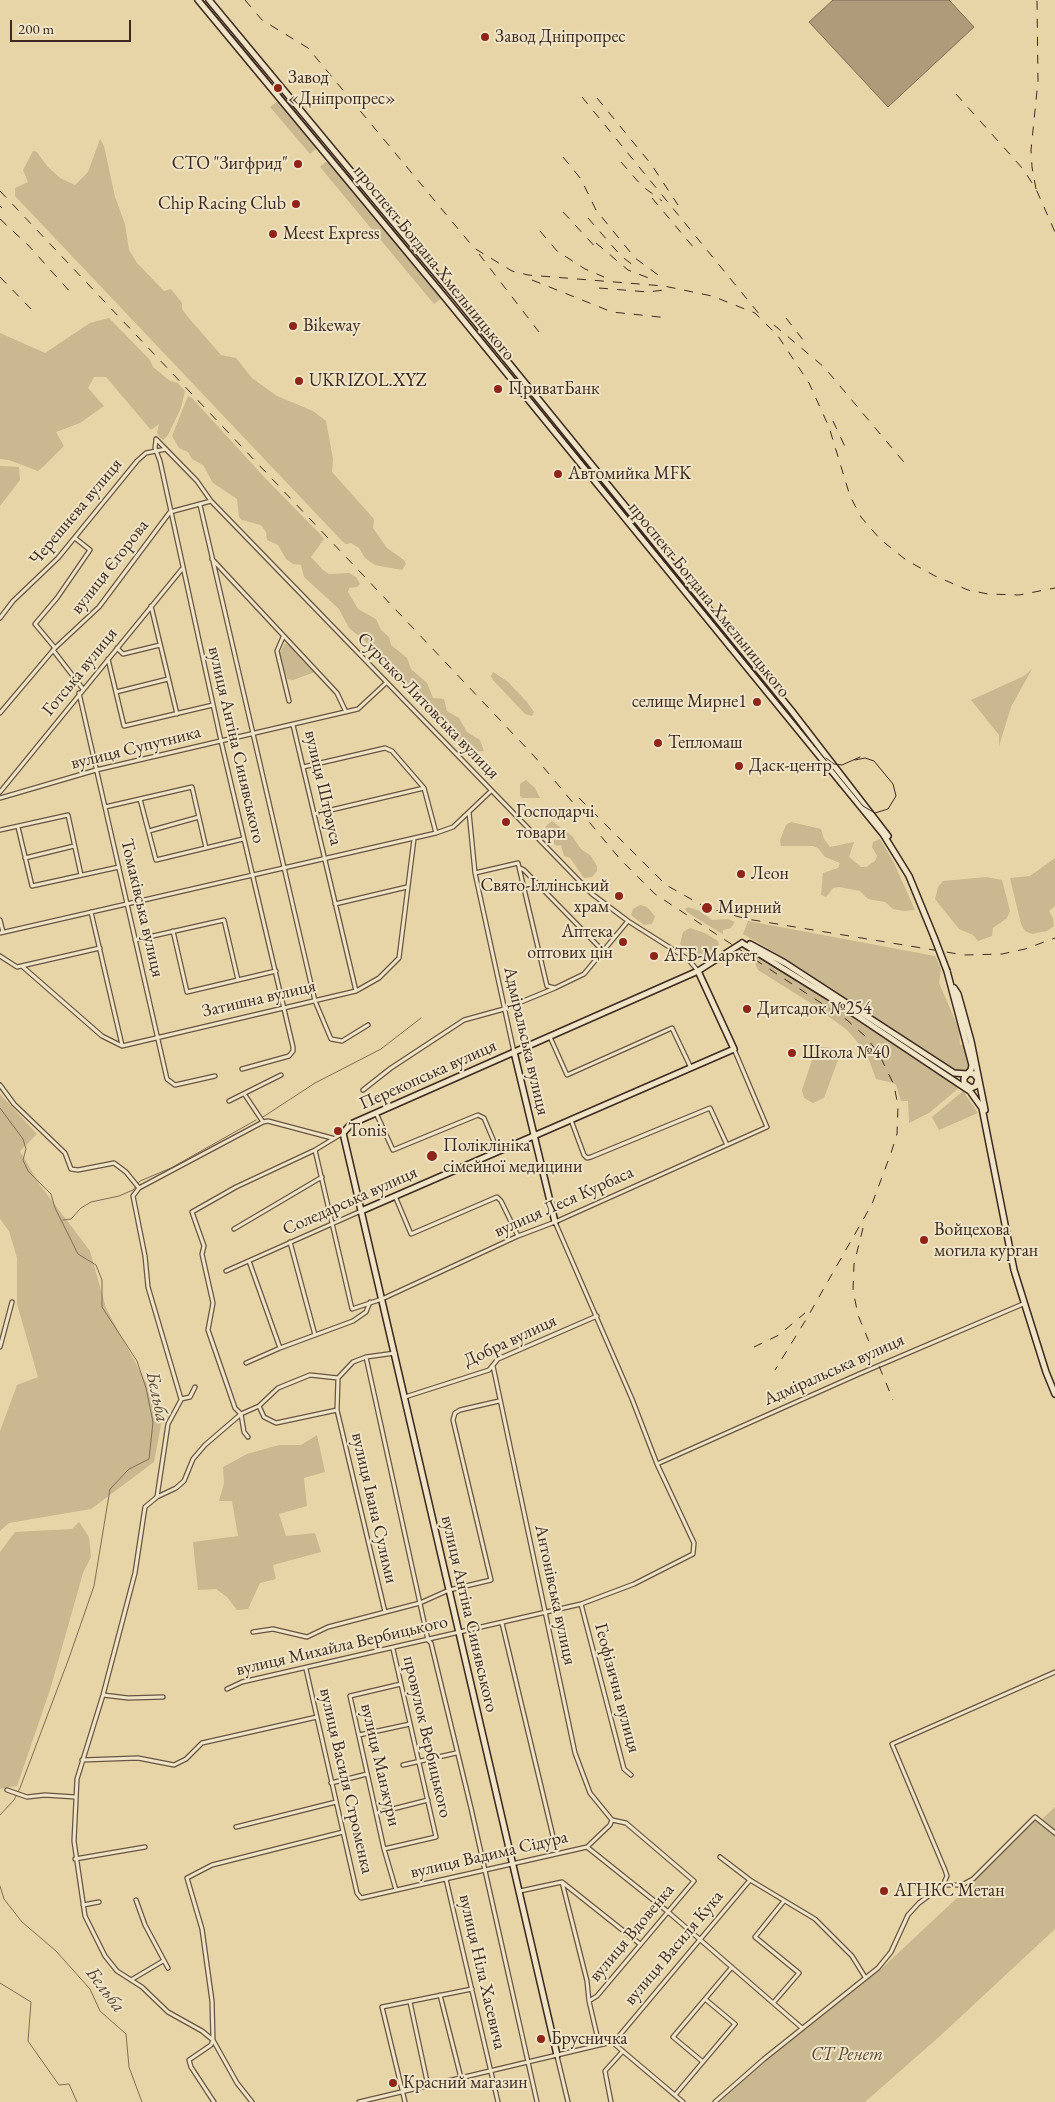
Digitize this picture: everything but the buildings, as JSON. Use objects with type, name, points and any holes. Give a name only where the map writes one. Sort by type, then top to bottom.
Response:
[{"type":"main road","name":"проспект Богдана Хмельницького","points":[[198,0],[446,298],[883,834],[907,874]]},
{"type":"main road","name":"проспект Богдана Хмельницького","points":[[209,0],[447,287],[834,764],[880,825],[898,852],[952,985],[972,1065],[964,1078],[966,1086],[980,1104],[987,1126]]},
{"type":"main road","name":"Перекопська вулиця","points":[[343,1133],[351,1124],[698,972],[742,943]]},
{"type":"main road","points":[[742,943],[754,945],[785,963],[954,1073],[978,1077],[974,1088],[966,1086],[913,1053],[742,943]]},
{"type":"main road","points":[[698,972],[734,1049]]},
{"type":"main road","name":"проспект Богдана Хмельницького","points":[[952,985],[958,994],[978,1077],[1009,1253],[1023,1304],[1055,1394]]},
{"type":"main road","name":"Соледарська вулиця","points":[[361,1211],[734,1049]]},
{"type":"main road","name":"Адміральська вулиця","points":[[514,1052],[554,1222]]},
{"type":"main road","points":[[913,1053],[974,1095]]},
{"type":"main road","name":"проспект Богдана Хмельницького","points":[[978,1077],[985,1110]]},
{"type":"main road","name":"вулиця Антіна Синявського","points":[[343,1133],[557,2055]]},
{"type":"street","name":"Сурсько-Литовська вулиця","points":[[156,439],[197,481],[211,501],[491,792],[592,894],[628,921],[688,959],[698,972]]},
{"type":"street","name":"вулиця Антіна Синявського","points":[[156,439],[156,451],[182,569],[243,839],[254,876],[294,1051],[289,1056],[242,1069]]},
{"type":"street","name":"Черешнева вулиця","points":[[0,618],[75,538],[132,465],[146,454],[166,449]]},
{"type":"street","name":"вулиця Єгорова","points":[[0,713],[54,649],[99,607],[170,512],[211,501]]},
{"type":"street","name":"вулиця Антіна Синявського","points":[[200,505],[315,1000],[330,1039],[342,1041],[368,1025]]},
{"type":"street","points":[[75,538],[90,550],[57,598],[35,624],[83,689]]},
{"type":"street","points":[[212,559],[337,693],[346,712]]},
{"type":"street","name":"Готська вулиця","points":[[0,792],[182,569]]},
{"type":"street","points":[[151,606],[176,714]]},
{"type":"street","points":[[284,637],[277,651],[289,701]]},
{"type":"street","points":[[117,648],[123,654],[160,645]]},
{"type":"street","points":[[108,658],[124,726],[213,705]]},
{"type":"street","points":[[116,692],[168,679]]},
{"type":"street","name":"вулиця Супутника","points":[[0,798],[96,770],[253,735],[358,709],[386,683]]},
{"type":"street","name":"Томаківська вулиця","points":[[79,694],[167,1079],[175,1085],[215,1076]]},
{"type":"street","name":"вулиця Штрауса","points":[[294,725],[356,991]]},
{"type":"street","points":[[303,767],[385,748],[392,751],[424,788],[436,833]]},
{"type":"street","points":[[105,807],[192,787],[206,848]]},
{"type":"street","points":[[314,814],[424,788]]},
{"type":"street","points":[[0,920],[1,932],[414,839],[453,827],[491,792]]},
{"type":"street","points":[[140,799],[156,860],[243,839]]},
{"type":"street","name":"Адміральська вулиця","points":[[469,812],[475,873],[514,1052]]},
{"type":"street","points":[[0,830],[68,815],[81,875]]},
{"type":"street","points":[[149,830],[199,817]]},
{"type":"street","points":[[18,826],[32,886],[119,867]]},
{"type":"street","name":"Затишна вулиця","points":[[122,1046],[356,991],[379,978],[399,958],[414,839]]},
{"type":"street","points":[[25,858],[74,846]]},
{"type":"street","points":[[475,873],[518,863],[546,986],[555,988]]},
{"type":"street","points":[[519,868],[524,870],[603,951]]},
{"type":"street","points":[[335,904],[407,887]]},
{"type":"street","points":[[22,967],[102,1036],[112,1043],[122,1046],[91,912]]},
{"type":"street","points":[[135,940],[224,920],[238,980]]},
{"type":"street","points":[[363,1090],[391,1068],[464,1020],[504,1009],[584,974],[628,921]]},
{"type":"street","points":[[173,931],[187,992],[276,971]]},
{"type":"street","points":[[0,956],[17,968],[100,948]]},
{"type":"street","points":[[550,1037],[567,1075],[672,1028],[691,1068]]},
{"type":"street","name":"вулиця Леся Курбаса","points":[[333,1223],[352,1309],[382,1299],[518,1236],[554,1222],[768,1127],[734,1049]]},
{"type":"street","points":[[229,1101],[245,1095],[281,1075]]},
{"type":"street","points":[[0,1085],[14,1104],[64,1153],[72,1169],[78,1170],[114,1163],[126,1172],[138,1188]]},
{"type":"street","points":[[245,1095],[264,1122]]},
{"type":"street","points":[[571,1120],[586,1158],[710,1108],[727,1145]]},
{"type":"street","points":[[376,1113],[393,1150],[478,1115],[484,1118],[498,1151]]},
{"type":"street","points":[[181,1400],[148,1287],[145,1256],[133,1196],[138,1188],[264,1122],[268,1121],[333,1138]]},
{"type":"street","points":[[248,1437],[244,1432],[241,1414],[235,1408],[208,1330],[213,1303],[202,1254],[204,1246],[192,1212],[236,1187],[315,1150],[343,1133]]},
{"type":"street","points":[[315,1150],[333,1223]]},
{"type":"street","points":[[234,1229],[322,1177]]},
{"type":"street","points":[[395,1196],[411,1234],[497,1197],[501,1200],[518,1236]]},
{"type":"street","name":"Соледарська вулиця","points":[[226,1271],[361,1211]]},
{"type":"street","name":"Адміральська вулиця","points":[[554,1222],[597,1316],[657,1464],[694,1543],[695,1551],[690,1556]]},
{"type":"street","points":[[290,1242],[315,1335]]},
{"type":"street","points":[[250,1261],[280,1348]]},
{"type":"street","points":[[0,1347],[12,1302]]},
{"type":"street","points":[[246,1363],[280,1348],[353,1321],[366,1312],[370,1302]]},
{"type":"street","name":"Адміральська вулиця","points":[[657,1464],[879,1365],[1023,1304]]},
{"type":"street","name":"Добра вулиця","points":[[405,1397],[489,1370],[498,1359],[597,1316]]},
{"type":"street","points":[[252,2102],[237,2082],[213,2040],[202,2031],[168,2012],[142,1987],[117,1970],[105,1956],[85,1916],[75,1859],[75,1797],[82,1760],[103,1695],[134,1573],[142,1514],[148,1503],[156,1497],[167,1494],[184,1481],[196,1456],[241,1414],[258,1406],[278,1388],[310,1375],[338,1378],[354,1362],[366,1357],[395,1353]]},
{"type":"street","points":[[366,1357],[428,1640],[431,1643],[537,2102]]},
{"type":"street","name":"Антонівська вулиця","points":[[493,1366],[499,1401],[547,1612],[564,1707],[576,1754],[590,1793],[612,1820]]},
{"type":"street","name":"вулиця Івана Сулими","points":[[338,1378],[337,1410],[385,1612]]},
{"type":"street","points":[[156,1497],[168,1424],[181,1400],[190,1397],[195,1387]]},
{"type":"street","points":[[253,1632],[273,1629],[307,1637],[328,1627],[420,1603],[449,1590],[490,1580],[454,1416],[460,1410],[499,1401]]},
{"type":"street","points":[[258,1406],[264,1417],[276,1423],[337,1410]]},
{"type":"street","name":"вулиця Михайла Вербицького","points":[[226,1689],[242,1682],[393,1649],[580,1604],[627,1587],[690,1556]]},
{"type":"street","name":"Геофізична вулиця","points":[[580,1604],[624,1769],[632,1775]]},
{"type":"street","points":[[502,1623],[556,1853]]},
{"type":"street","name":"провулок Вербицького","points":[[384,1849],[436,1837],[393,1649]]},
{"type":"street","name":"вулиця Василя Строменка","points":[[306,1669],[357,1893],[361,1898]]},
{"type":"street","points":[[943,1885],[946,1876],[944,1870],[892,1744],[1055,1672]]},
{"type":"street","name":"вулиця Манжури","points":[[396,1890],[384,1849],[350,1696],[401,1684]]},
{"type":"street","points":[[103,1695],[128,1698],[163,1697]]},
{"type":"street","points":[[82,1760],[138,1758],[174,1765],[186,1759],[202,1743],[317,1717]]},
{"type":"street","points":[[359,1735],[410,1724]]},
{"type":"street","points":[[403,1765],[456,1753]]},
{"type":"street","points":[[331,1783],[367,1774]]},
{"type":"street","points":[[9,1791],[27,1797],[56,1795],[75,1797]]},
{"type":"street","points":[[377,1813],[428,1800]]},
{"type":"street","points":[[236,1827],[336,1802]]},
{"type":"street","points":[[715,2102],[802,2028],[878,1968],[891,1952],[908,1915],[919,1902],[943,1885],[962,1885],[973,1879],[1035,1817],[1055,1833]]},
{"type":"street","name":"вулиця Вадима Сідура","points":[[361,1898],[587,1847],[612,1820]]},
{"type":"street","name":"вулиця Вдовенка","points":[[589,2000],[598,1996],[667,1911],[694,1881],[626,1823],[612,1820]]},
{"type":"street","points":[[214,2102],[189,2062],[190,2058],[211,2045],[213,2040],[212,2001],[202,1930],[186,1878],[212,1865],[343,1832]]},
{"type":"street","points":[[75,1859],[145,1847]]},
{"type":"street","points":[[587,1847],[667,1911],[802,2028]]},
{"type":"street","points":[[720,1857],[750,1880],[815,1919],[852,1956],[865,1977]]},
{"type":"street","name":"вулиця Ніла Хасевича","points":[[446,1880],[498,2102]]},
{"type":"street","name":"вулиця Василя Кука","points":[[612,2042],[750,1880]]},
{"type":"street","points":[[520,1891],[562,1882]]},
{"type":"street","points":[[562,1882],[640,1944]]},
{"type":"street","points":[[562,1882],[587,1981],[589,2000],[599,2044]]},
{"type":"street","points":[[136,1900],[145,1925],[168,1968]]},
{"type":"street","points":[[774,2002],[799,1973],[755,1937],[784,1901]]},
{"type":"street","points":[[83,1905],[99,1902]]},
{"type":"street","points":[[130,1980],[163,1961]]},
{"type":"street","points":[[703,2062],[672,2037],[732,1966]]},
{"type":"street","points":[[405,2102],[382,2007],[472,1989]]},
{"type":"street","points":[[440,1995],[461,2078]]},
{"type":"street","points":[[675,2095],[735,2024],[704,1999]]},
{"type":"street","points":[[410,2002],[428,2086]]},
{"type":"street","points":[[361,2102],[612,2042],[683,2102]]},
{"type":"street","points":[[612,2102],[605,2071],[622,2051]]},
{"type":"street","name":"вулиця Антіна Синявського","points":[[557,2055],[568,2102]]},
{"type":"green space","points":[[278,101],[317,148],[310,154],[270,107]]},
{"type":"green space","points":[[100,139],[104,146],[115,197],[125,224],[129,250],[137,263],[164,291],[171,289],[182,303],[182,309],[188,317],[221,355],[236,358],[252,378],[277,396],[313,411],[326,421],[333,459],[332,472],[374,519],[373,528],[387,548],[404,560],[406,564],[402,570],[375,565],[365,558],[359,548],[351,543],[346,544],[342,541],[15,196],[15,188],[28,182],[23,170],[33,151],[37,152],[47,166],[60,178],[75,185],[88,172]]},
{"type":"green space","points":[[327,161],[442,298],[434,304],[320,167]]},
{"type":"green space","points":[[109,318],[150,360],[153,367],[170,381],[178,383],[185,391],[181,408],[168,435],[163,440],[160,438],[157,433],[159,424],[151,430],[106,377],[94,377],[88,388],[104,406],[80,423],[56,432],[64,446],[44,466],[38,471],[9,460],[0,459],[0,333],[45,353],[90,323]]},
{"type":"green space","points":[[188,396],[192,398],[266,479],[321,535],[324,539],[311,557],[329,574],[349,573],[356,577],[360,584],[357,587],[349,588],[348,592],[358,609],[376,619],[381,630],[389,637],[391,645],[407,658],[411,669],[427,683],[433,698],[444,699],[447,711],[459,718],[467,732],[480,740],[484,751],[472,752],[448,735],[442,723],[430,712],[420,694],[402,685],[365,641],[349,628],[339,609],[304,577],[301,565],[293,564],[286,559],[278,545],[267,540],[266,532],[261,525],[242,520],[239,517],[237,499],[213,483],[203,465],[192,459],[188,452],[179,448],[172,436]]},
{"type":"green space","points":[[0,466],[19,467],[20,480],[0,506]]},
{"type":"green space","points":[[285,643],[315,672],[293,680],[287,679],[280,653]]},
{"type":"green space","points":[[1032,669],[1011,707],[999,746],[999,735],[971,700],[1024,676]]},
{"type":"green space","points":[[493,672],[507,681],[527,702],[534,712],[532,716],[525,714],[493,680],[491,676]]},
{"type":"green space","points":[[526,780],[535,788],[540,798],[523,798],[520,796],[520,784]]},
{"type":"green space","points":[[552,821],[572,836],[581,849],[591,856],[597,866],[597,871],[592,877],[584,878],[570,858],[564,856],[561,845],[557,846],[554,844],[554,840],[544,834],[546,826]]},
{"type":"green space","points":[[791,822],[821,829],[824,839],[830,847],[854,842],[849,857],[861,867],[866,867],[875,861],[877,856],[872,847],[873,842],[880,839],[893,861],[915,910],[893,909],[885,902],[868,899],[860,891],[839,887],[833,888],[826,897],[821,895],[823,873],[838,868],[840,863],[825,857],[818,848],[813,846],[781,846],[780,840],[786,825]]},
{"type":"green space","points":[[1055,858],[1055,906],[1049,911],[1053,918],[1054,926],[1047,931],[1032,934],[1025,931],[1021,924],[1010,878],[1030,876]]},
{"type":"green space","points":[[986,877],[1002,880],[1010,911],[1007,918],[993,928],[992,936],[978,941],[973,935],[959,929],[935,899],[938,887],[943,881]]},
{"type":"green space","points":[[640,905],[647,907],[655,916],[652,924],[644,925],[631,915],[633,909]]},
{"type":"green space","points":[[688,907],[700,911],[712,920],[728,919],[735,922],[731,928],[723,930],[723,934],[687,912],[685,909]]},
{"type":"green space","points":[[748,921],[935,956],[941,969],[939,983],[959,1029],[960,1045],[966,1045],[971,1066],[969,1070],[963,1072],[953,1070],[789,961],[743,934]]},
{"type":"green space","points":[[690,928],[705,933],[718,941],[719,945],[709,952],[695,957],[680,944],[683,932]]},
{"type":"green space","points":[[756,955],[769,959],[960,1087],[929,1113],[909,1123],[908,1101],[901,1101],[896,1085],[876,1079],[866,1052],[847,1030],[809,1002],[758,970],[755,963]]},
{"type":"green space","points":[[821,1047],[833,1048],[838,1060],[824,1098],[813,1103],[804,1098],[802,1090],[814,1054]]},
{"type":"green space","points":[[963,1091],[978,1113],[939,1130],[932,1117]]},
{"type":"green space","points":[[0,1094],[37,1134],[20,1151],[40,1185],[90,1251],[106,1308],[163,1414],[154,1462],[91,1509],[9,1523],[0,1531],[0,1431],[17,1385],[38,1377],[17,1304],[17,1258],[9,1231],[0,1219]]},
{"type":"green space","points":[[317,1435],[325,1472],[304,1478],[307,1506],[279,1514],[286,1536],[315,1533],[321,1552],[273,1565],[276,1579],[260,1583],[248,1609],[237,1610],[227,1597],[216,1589],[198,1590],[193,1542],[238,1536],[232,1501],[219,1501],[224,1483],[223,1467],[247,1454],[279,1445],[301,1445]]},
{"type":"green space","points":[[79,1522],[89,1537],[91,1557],[83,1573],[50,1690],[17,1786],[0,1789],[0,1552],[15,1532],[72,1529]]},
{"type":"green space","name":"СТ Ренет","points":[[1055,1807],[1055,1929],[940,2036],[865,2102],[720,2102],[771,2056],[880,1970],[957,1898],[1033,1820],[1042,1819]]},
{"type":"shaded area","points":[[833,0],[949,0],[974,27],[888,107],[809,22]]},
{"type":"waterway","points":[[263,1117],[315,1083],[381,1049],[421,1018]]},
{"type":"waterway","name":"Бельба","points":[[0,1108],[23,1139],[26,1149],[23,1160],[28,1171],[51,1194],[55,1208],[78,1254],[96,1265],[102,1280],[102,1307],[137,1361],[146,1388],[153,1422],[149,1459],[129,1469],[110,1489],[94,1586],[20,1788],[14,1800],[0,1815]]},
{"type":"waterway","points":[[63,1220],[71,1219],[81,1208],[91,1202],[119,1196],[133,1190],[140,1181],[171,1168],[256,1120]]},
{"type":"waterway","name":"Бельба","points":[[0,1886],[4,1899],[22,1922],[56,1951],[90,1989],[100,2011],[126,2034],[129,2067],[142,2102]]},
{"type":"waterway","points":[[0,1983],[31,2002],[28,2041],[59,2085],[69,2084],[77,2102]]},
{"type":"tram line","points":[[203,0],[421,263],[863,806],[875,813],[888,809],[896,796],[893,784],[874,761],[865,758],[855,760]]},
{"type":"tram line","points":[[826,758],[834,764],[842,765],[860,757]]},
{"type":"railway","points":[[245,0],[262,20],[308,48],[474,248],[512,271],[528,275],[664,286],[712,296],[755,313],[778,336],[809,383],[829,427],[850,496],[861,517],[880,539],[906,560],[935,576],[968,590],[988,594],[1019,595],[1055,588]]},
{"type":"railway","points":[[1036,189],[1031,150],[1038,81],[1037,0]]},
{"type":"railway","points":[[956,94],[1023,169],[1036,189],[1055,232]]},
{"type":"railway","points":[[582,97],[760,315]]},
{"type":"railway","points":[[597,98],[651,164],[678,205]]},
{"type":"railway","points":[[563,157],[581,179],[596,210],[635,258],[665,280]]},
{"type":"railway","points":[[621,162],[642,186],[662,201]]},
{"type":"railway","points":[[0,191],[534,756],[620,859],[655,894],[847,1020],[866,1037],[879,1054],[894,1085],[898,1106],[897,1134],[891,1153],[872,1204],[775,1370]]},
{"type":"railway","points":[[652,198],[694,248]]},
{"type":"railway","points":[[563,212],[599,251]]},
{"type":"railway","points":[[588,218],[621,256],[637,268]]},
{"type":"railway","points":[[0,219],[28,245],[72,294]]},
{"type":"railway","points":[[540,231],[557,251],[585,269],[604,277]]},
{"type":"railway","points":[[596,243],[628,270],[654,280]]},
{"type":"railway","points":[[479,254],[539,332]]},
{"type":"railway","points":[[0,277],[31,309]]},
{"type":"railway","points":[[532,280],[612,312],[669,318]]},
{"type":"railway","points":[[599,288],[648,292],[664,290]]},
{"type":"railway","points":[[786,318],[807,345]]},
{"type":"railway","points":[[774,325],[824,367],[908,467]]},
{"type":"railway","points":[[833,421],[847,451]]},
{"type":"railway","points":[[579,798],[666,885],[707,908],[747,919],[964,955],[1002,954],[1025,949],[1055,938]]},
{"type":"railway","points":[[863,1228],[854,1264],[853,1290],[858,1315],[893,1400]]},
{"type":"railway","points":[[754,1347],[779,1335],[805,1313]]},
{"type":"place","name":"Завод Дніпропрес","points":[[485,37]]},
{"type":"place","name":"Завод «Дніпропрес»","points":[[278,88]]},
{"type":"place","name":"СТО \"Зигфрид\"","points":[[298,164]]},
{"type":"place","name":"Chip Racing Club","points":[[296,204]]},
{"type":"place","name":"Meest Express","points":[[273,234]]},
{"type":"place","name":"Bikeway","points":[[293,326]]},
{"type":"place","name":"UKRIZOL.XYZ","points":[[299,381]]},
{"type":"place","name":"ПриватБанк","points":[[498,389]]},
{"type":"place","name":"Автомийка MFK","points":[[558,474]]},
{"type":"place","name":"селище Мирне1","points":[[757,702]]},
{"type":"place","name":"Тепломаш","points":[[658,743]]},
{"type":"place","name":"Даск-центр","points":[[739,766]]},
{"type":"place","name":"Господарчі товари","points":[[506,822]]},
{"type":"place","name":"Леон","points":[[741,874]]},
{"type":"place","name":"Свято-Іллінський храм","points":[[619,896]]},
{"type":"place","name":"Мирний","points":[[707,908]]},
{"type":"place","name":"Аптека оптових цін","points":[[623,942]]},
{"type":"place","name":"АТБ-Маркет","points":[[654,956]]},
{"type":"place","name":"Дитсадок №254","points":[[747,1009]]},
{"type":"place","name":"Школа №40","points":[[792,1053]]},
{"type":"place","name":"Tonis","points":[[338,1131]]},
{"type":"place","name":"Поліклініка сімейної медицини","points":[[432,1156]]},
{"type":"place","name":"Войцехова могила курган","points":[[924,1240]]},
{"type":"place","name":"АГНКС Метан","points":[[884,1891]]},
{"type":"place","name":"Брусничка","points":[[541,2039]]},
{"type":"place","name":"Красний магазин","points":[[393,2083]]}]
